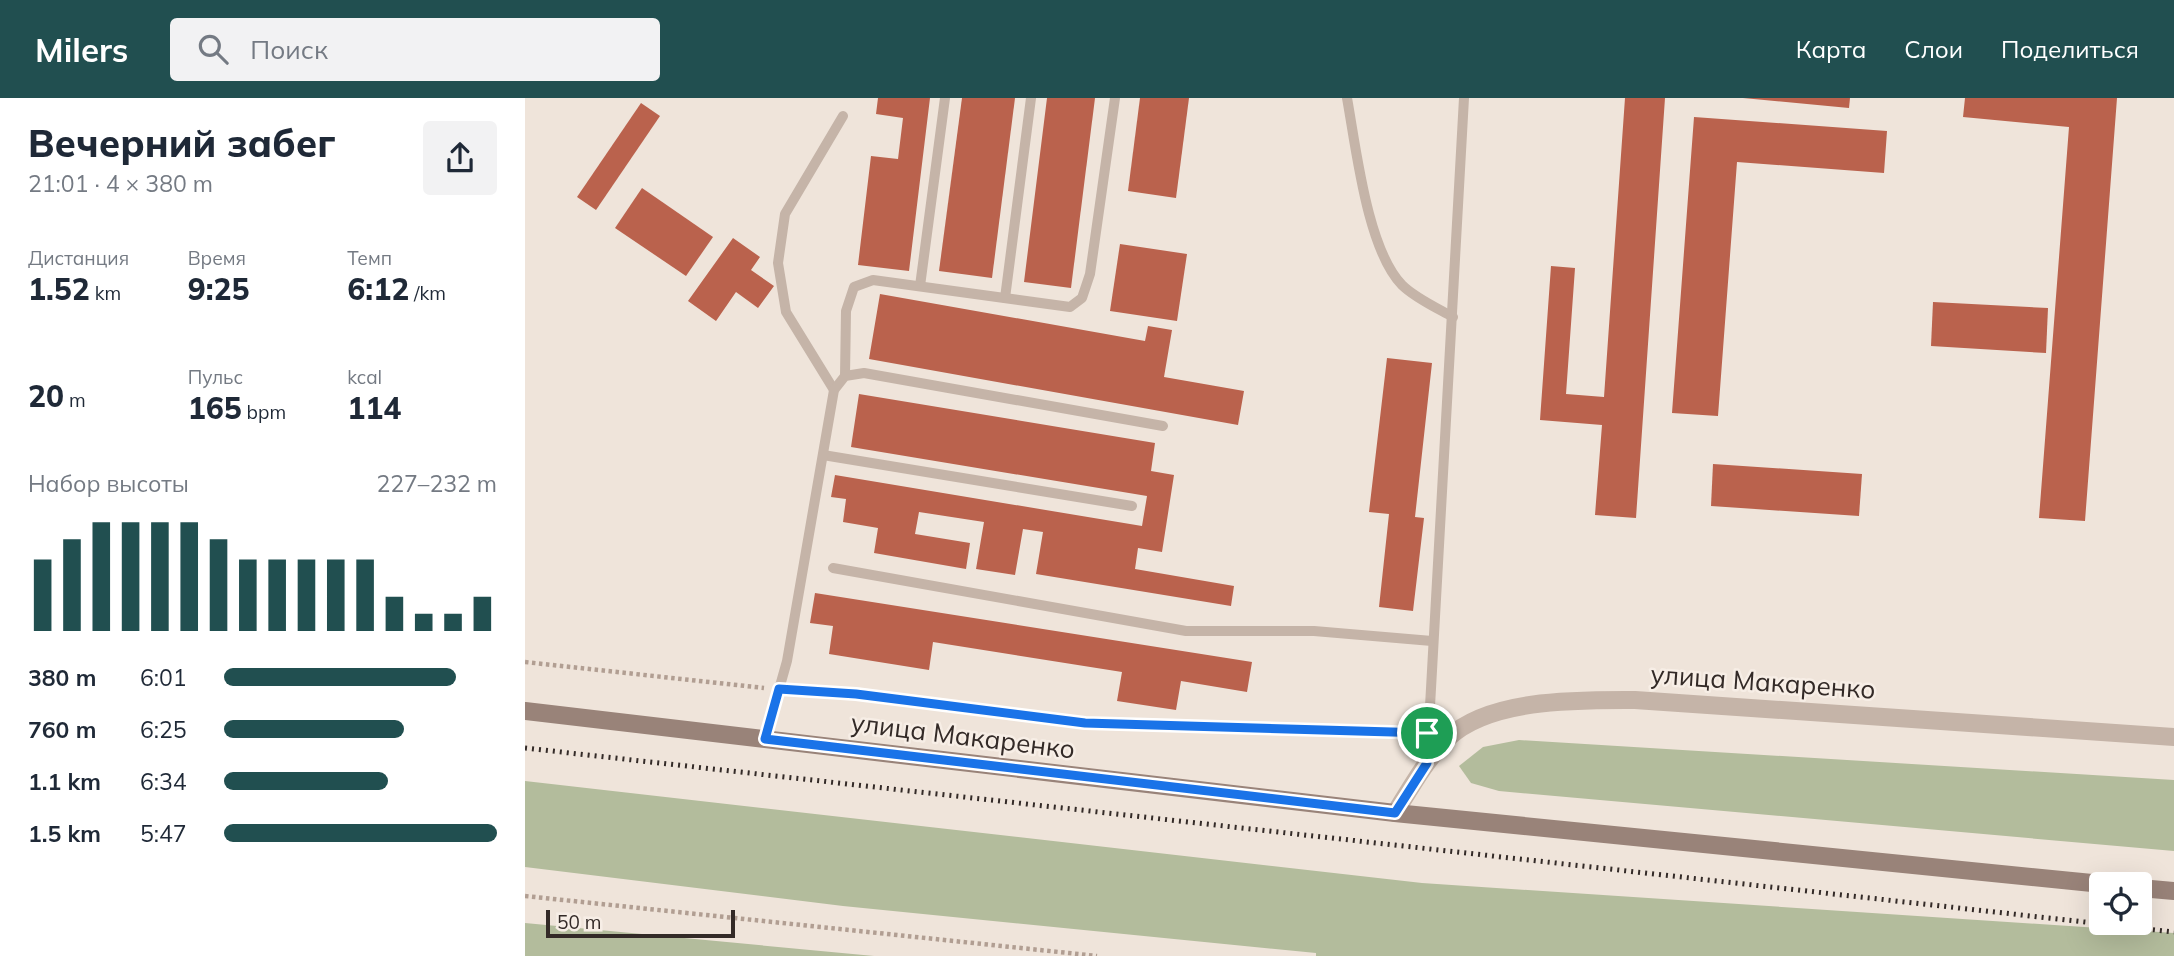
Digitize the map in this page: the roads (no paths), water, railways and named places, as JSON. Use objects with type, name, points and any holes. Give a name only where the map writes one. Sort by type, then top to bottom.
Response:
[{"type":"main road","name":"улица Макаренко","points":[[525,711],[1395,813],[2089,883]]},
{"type":"main road","points":[[2152,889],[2174,891]]},
{"type":"street","name":"улица Макаренко","points":[[1395,813],[1427,763],[1449,737],[1469,723],[1513,708],[1592,700],[1635,699],[2174,737]]},
{"type":"lane","points":[[921,286],[946,98]]},
{"type":"lane","points":[[1005,298],[1031,98]]},
{"type":"lane","points":[[765,739],[787,661],[834,390],[845,376],[846,311],[854,287],[873,280],[1070,307],[1081,298],[1090,274],[1115,98]]},
{"type":"lane","points":[[1347,98],[1367,207],[1383,254],[1402,285],[1453,317]]},
{"type":"lane","points":[[1427,763],[1464,98]]},
{"type":"lane","points":[[834,390],[786,312],[778,263],[785,214],[843,116]]},
{"type":"lane","points":[[845,376],[864,373],[1163,426]]},
{"type":"lane","points":[[823,455],[1132,506]]},
{"type":"lane","points":[[833,568],[1186,631],[1314,631],[1432,640]]},
{"type":"railway","points":[[525,748],[2174,932]]}]
